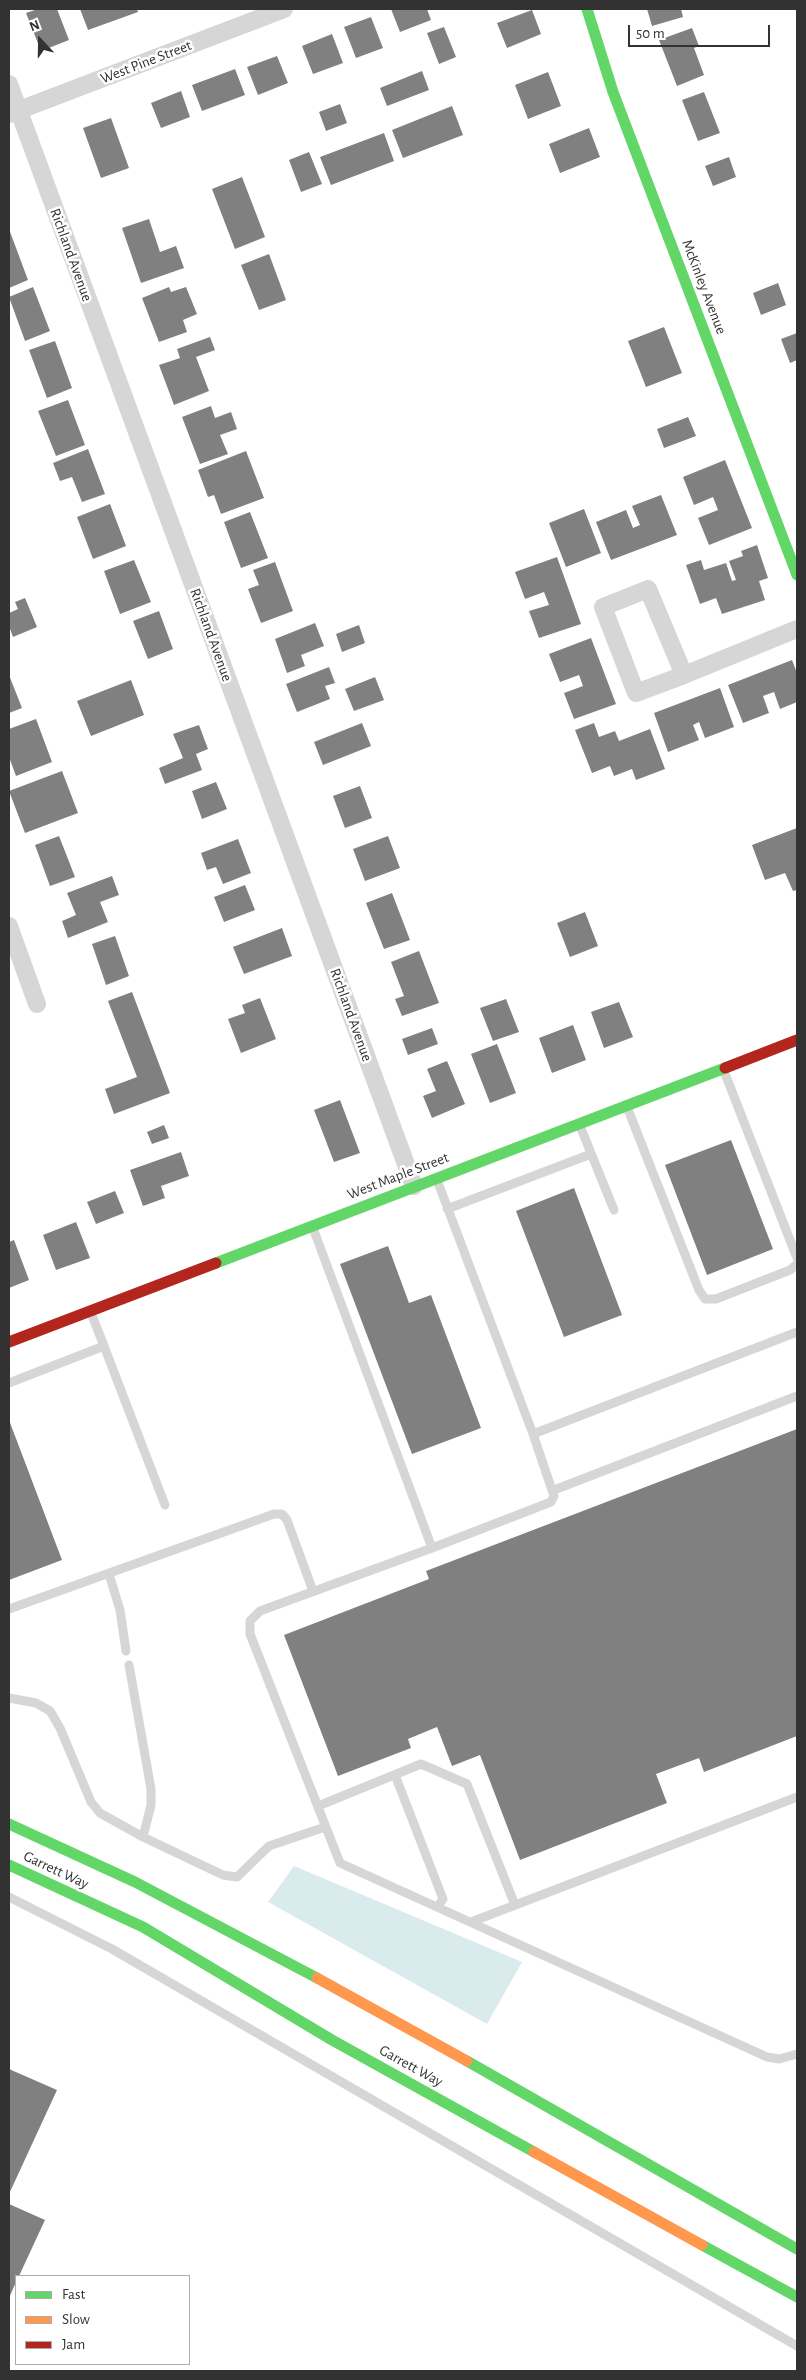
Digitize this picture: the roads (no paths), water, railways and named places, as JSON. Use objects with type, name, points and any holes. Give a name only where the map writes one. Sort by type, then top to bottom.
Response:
[{"type":"main road","name":"McKinley Avenue","points":[[587,9],[613,92],[797,575]]},
{"type":"main road","name":"West Maple Street","points":[[9,1342],[797,1040]]},
{"type":"main road","name":"Garrett Way","points":[[9,1824],[135,1882],[364,2003],[797,2249]]},
{"type":"main road","name":"Garrett Way","points":[[9,1865],[143,1928],[332,2040],[797,2297]]},
{"type":"street","name":"West Pine Street","points":[[13,112],[250,15],[284,9]]},
{"type":"street","name":"Richland Avenue","points":[[9,84],[13,112],[414,1186]]},
{"type":"street","points":[[684,675],[648,589],[603,607],[636,693],[684,675],[797,629]]},
{"type":"street","points":[[9,926],[37,1004]]},
{"type":"lane","points":[[723,1068],[797,1258]]},
{"type":"lane","points":[[627,1105],[699,1290],[705,1299],[716,1299],[790,1270],[797,1264]]},
{"type":"lane","points":[[579,1123],[614,1210]]},
{"type":"lane","points":[[447,1209],[591,1154]]},
{"type":"lane","points":[[436,1178],[554,1490],[554,1496],[551,1502],[260,1611],[250,1621],[250,1634],[340,1863],[767,2057],[779,2059],[797,2054]]},
{"type":"lane","points":[[312,1225],[432,1548]]},
{"type":"lane","points":[[90,1310],[165,1505]]},
{"type":"lane","points":[[533,1434],[797,1332]]},
{"type":"lane","points":[[9,1383],[104,1346]]},
{"type":"lane","points":[[554,1490],[797,1396]]},
{"type":"lane","points":[[9,1609],[274,1514],[282,1514],[287,1520],[314,1591]]},
{"type":"lane","points":[[109,1574],[120,1610],[126,1651]]},
{"type":"lane","points":[[129,1665],[151,1789],[151,1806],[143,1836]]},
{"type":"lane","points":[[9,1698],[36,1704],[50,1711],[60,1728],[90,1802],[100,1813],[223,1875],[237,1877],[270,1846],[326,1827]]},
{"type":"lane","points":[[318,1806],[421,1764],[467,1784],[515,1905]]},
{"type":"lane","points":[[395,1774],[443,1898],[438,1906]]},
{"type":"lane","points":[[471,1922],[797,1797]]},
{"type":"lane","points":[[9,1896],[129,1959],[797,2346]]}]
